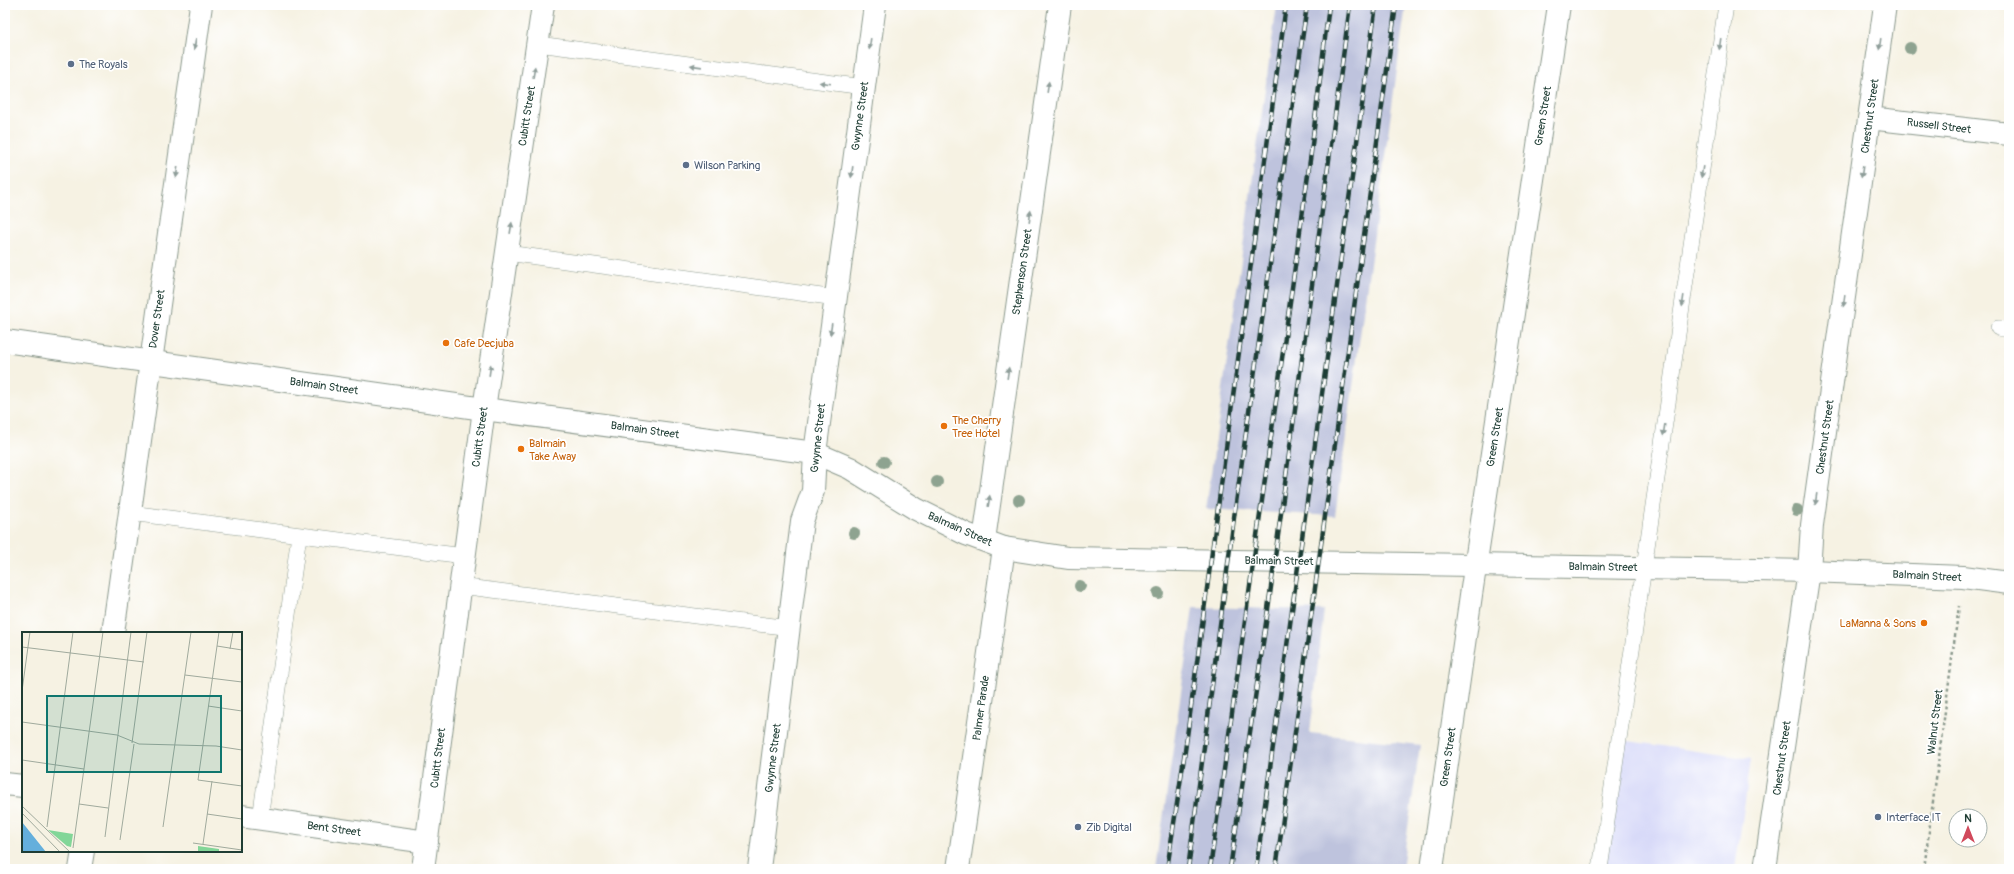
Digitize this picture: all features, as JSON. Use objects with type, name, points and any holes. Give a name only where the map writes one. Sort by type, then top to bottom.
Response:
[{"type":"street","name":"Dover Street","points":[[113,632],[152,362],[200,5]]},
{"type":"street","name":"Cubitt Street","points":[[424,869],[484,409],[544,5]]},
{"type":"street","name":"Gwynne Street","points":[[759,869],[790,628],[802,521],[813,491],[815,453],[875,5]]},
{"type":"street","name":"Stephenson Street","points":[[984,540],[1060,5]]},
{"type":"street","name":"Green Street","points":[[1432,869],[1560,5]]},
{"type":"street","name":"Chestnut Street","points":[[1765,869],[1809,570],[1812,525],[1885,5]]},
{"type":"street","name":"Russell Street","points":[[1869,118],[2009,134]]},
{"type":"street","name":"Balmain Street","points":[[5,341],[484,409],[815,453],[850,468],[916,509],[966,534],[1004,548],[1068,558],[1476,566],[1809,570],[1962,577],[2009,583]]},
{"type":"street","name":"Palmer Parade","points":[[958,869],[1004,548]]},
{"type":"street","points":[[5,784],[22,786]]},
{"type":"street","name":"Bent Street","points":[[250,818],[427,842]]},
{"type":"street","points":[[80,869],[83,852]]},
{"type":"lane","points":[[1600,869],[1726,5]]},
{"type":"lane","points":[[538,44],[864,88]]},
{"type":"lane","points":[[507,253],[836,298]]},
{"type":"lane","points":[[130,513],[464,556]]},
{"type":"lane","points":[[250,818],[299,535]]},
{"type":"lane","points":[[460,586],[790,628]]},
{"type":"path","name":"Walnut Street","points":[[1924,869],[1962,577]]},
{"type":"shaded area","points":[[1277,5],[1406,5],[1335,516],[1206,509]]},
{"type":"shaded area","points":[[1193,607],[1324,610],[1310,733],[1420,745],[1402,869],[1156,869]]},
{"type":"shaded area","points":[[1621,740],[1751,759],[1735,869],[1603,869]]},
{"type":"railway","points":[[1167,869],[1185,751],[1286,5]]},
{"type":"railway","points":[[1188,869],[1235,510],[1307,5]]},
{"type":"railway","points":[[1210,869],[1311,153],[1329,5]]},
{"type":"railway","points":[[1230,869],[1268,609],[1350,5]]},
{"type":"railway","points":[[1256,869],[1376,5]]},
{"type":"railway","points":[[1276,869],[1396,5]]},
{"type":"place","name":"The Royals","points":[[71,64]]},
{"type":"place","name":"Wilson Parking","points":[[686,165]]},
{"type":"place","name":"Cafe Decjuba","points":[[446,343]]},
{"type":"place","name":"The Cherry Tree Hotel","points":[[944,426]]},
{"type":"place","name":"Balmain Take Away","points":[[521,449]]},
{"type":"place","name":"LaManna & Sons","points":[[1924,623]]},
{"type":"place","name":"Interface IT","points":[[1878,817]]},
{"type":"place","name":"Zib Digital","points":[[1078,827]]}]
